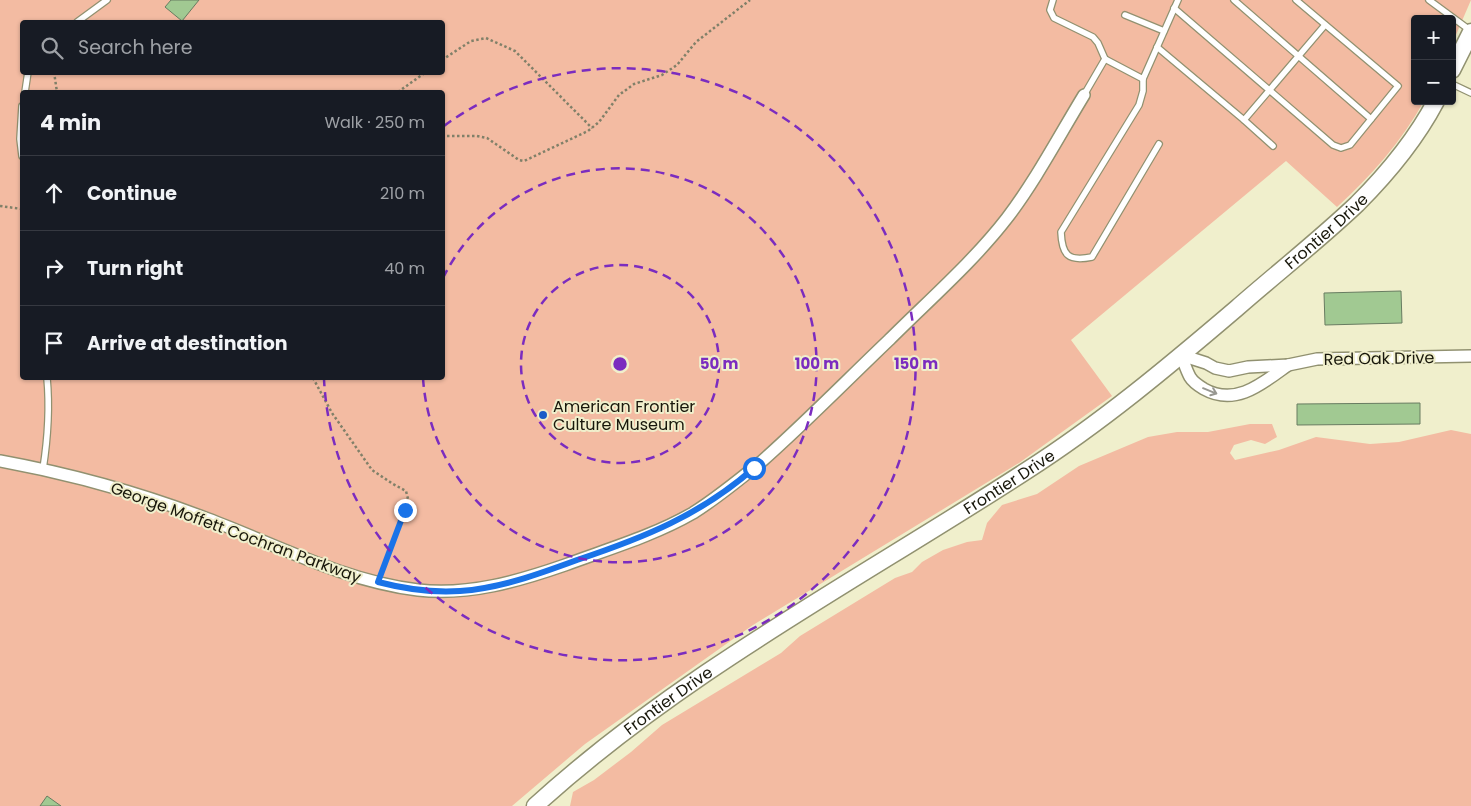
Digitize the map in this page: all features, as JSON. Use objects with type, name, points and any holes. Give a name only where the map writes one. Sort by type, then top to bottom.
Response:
[{"type":"street","points":[[1456,62],[1471,32]]},
{"type":"street","name":"George Moffett Cochran Parkway","points":[[0,461],[43,469],[149,498],[211,520],[323,566],[403,588],[437,592],[462,591],[507,583],[554,569],[633,540],[684,518],[744,477],[792,435],[976,254],[1007,218],[1024,194],[1084,96]]},
{"type":"street","name":"Frontier Drive","points":[[534,806],[583,764],[699,678],[752,642],[1027,471],[1120,406],[1335,224],[1363,198],[1407,147],[1433,105]]},
{"type":"street","name":"Red Oak Drive","points":[[1181,355],[1190,377],[1208,391],[1221,395],[1257,388],[1288,365]]},
{"type":"street","name":"Red Oak Drive","points":[[1181,355],[1229,371],[1248,367],[1288,365],[1317,359],[1471,356]]},
{"type":"lane","points":[[80,20],[106,0]]},
{"type":"lane","points":[[1053,0],[1050,10],[1054,17],[1093,37],[1098,43],[1105,59],[1143,79]]},
{"type":"lane","points":[[1159,144],[1092,257],[1078,260],[1068,256],[1061,245],[1061,232],[1139,105],[1143,91],[1143,79],[1178,0]]},
{"type":"lane","points":[[1234,0],[1371,119]]},
{"type":"lane","points":[[1174,8],[1333,145],[1341,148],[1350,145],[1398,86],[1296,0]]},
{"type":"lane","points":[[1428,0],[1471,32]]},
{"type":"lane","points":[[1125,15],[1164,31]]},
{"type":"lane","points":[[1244,120],[1325,24]]},
{"type":"lane","points":[[1157,47],[1273,146]]},
{"type":"lane","points":[[1084,96],[1105,59]]},
{"type":"lane","points":[[25,90],[28,75]]},
{"type":"lane","points":[[1456,86],[1471,93]]},
{"type":"lane","points":[[43,469],[49,436],[47,380]]},
{"type":"path","points":[[445,136],[477,136],[487,138],[519,160],[524,161],[592,128],[599,122],[618,95],[634,84],[662,75],[677,65],[696,42],[750,0]]},
{"type":"path","points":[[445,58],[471,41],[486,38],[515,51],[592,128]]},
{"type":"path","points":[[54,75],[57,90]]},
{"type":"path","points":[[401,90],[422,75]]},
{"type":"path","points":[[0,206],[20,209]]},
{"type":"path","points":[[314,380],[332,413],[372,470],[406,491],[408,499],[405,510],[378,582]]},
{"type":"shaded area","name":"American Frontier Culture Museum","points":[[0,0],[1471,0],[1456,35],[1456,15],[1411,15],[1411,105],[1422,105],[1396,144],[1362,183],[1337,207],[1286,161],[1071,340],[1112,396],[1019,463],[753,625],[585,744],[512,806],[0,806]]},
{"type":"shaded area","points":[[1250,424],[1272,424],[1277,437],[1265,444],[1251,440],[1234,445],[1230,453],[1235,460],[1279,450],[1316,437],[1370,444],[1399,442],[1451,430],[1471,434],[1471,806],[570,806],[573,792],[594,780],[662,725],[781,653],[800,636],[895,578],[912,572],[922,562],[943,550],[967,542],[982,540],[987,523],[1002,505],[1037,494],[1079,466],[1148,437],[1177,432],[1208,432]]},
{"type":"building","points":[[171,0],[199,0],[183,20],[165,7]]},
{"type":"building","points":[[1401,291],[1402,323],[1325,325],[1324,293]]},
{"type":"building","points":[[1420,403],[1420,424],[1297,425],[1297,404]]},
{"type":"building","points":[[47,796],[61,806],[40,806]]},
{"type":"place","name":"American Frontier Culture Museum","points":[[543,415]]},
{"type":"route","points":[[405,510],[378,582],[403,588],[437,592],[462,591],[518,580],[621,545],[684,518],[728,489],[754,468]]}]
